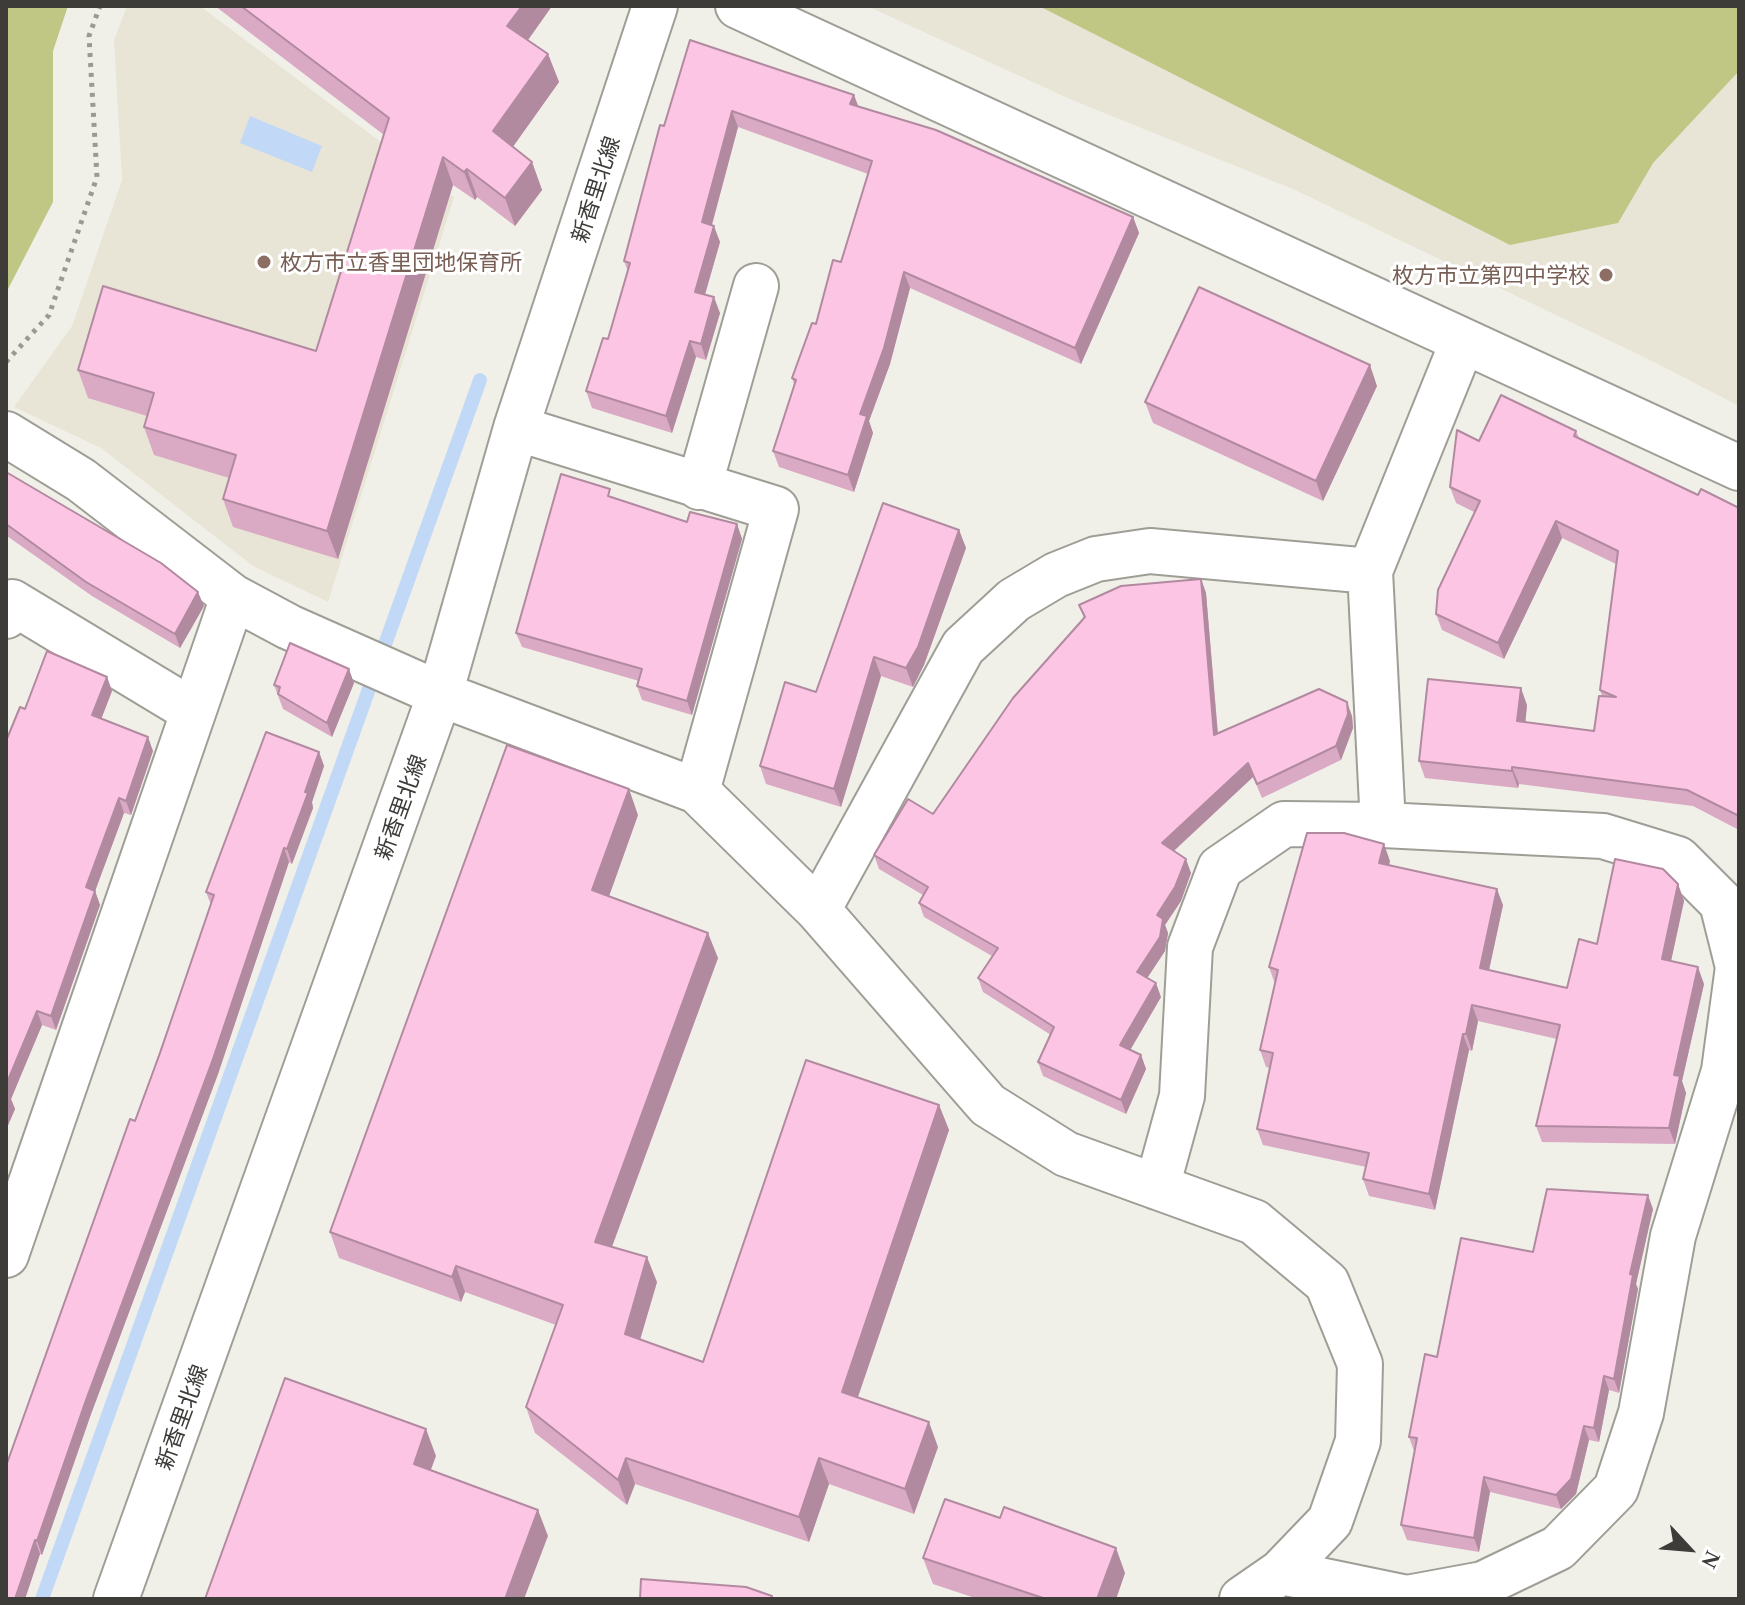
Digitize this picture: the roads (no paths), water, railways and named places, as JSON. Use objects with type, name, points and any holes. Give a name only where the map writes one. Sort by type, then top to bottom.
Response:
[{"type":"street","name":"新香里北線","points":[[116,1599],[424,687],[516,428],[655,6]]},
{"type":"street","points":[[738,6],[1739,468]]},
{"type":"street","points":[[699,487],[756,286]]},
{"type":"street","points":[[1383,825],[1370,571],[1463,341]]},
{"type":"street","points":[[516,428],[776,509],[697,791]]},
{"type":"street","points":[[6,434],[81,480],[233,597],[424,687],[697,791],[818,910],[988,1105],[1066,1154],[1254,1222],[1327,1283],[1360,1364],[1358,1441],[1330,1521],[1281,1572],[1242,1599]]},
{"type":"street","points":[[818,910],[963,647],[1014,600],[1056,575],[1096,559],[1150,551],[1370,571]]},
{"type":"street","points":[[6,1255],[191,710],[233,597]]},
{"type":"street","points":[[6,616],[12,602],[191,710]]},
{"type":"street","points":[[1157,1187],[1182,1096],[1190,947],[1220,868],[1284,824],[1383,825],[1603,836],[1678,859],[1722,903],[1738,967],[1724,1071],[1673,1236],[1641,1413],[1616,1489],[1558,1548],[1483,1584],[1407,1598],[1281,1572]]},
{"type":"water","points":[[250,116],[322,146],[312,172],[240,143]]},
{"type":"waterway","points":[[42,1599],[480,380]]},
{"type":"place","name":"枚方市立香里団地保育所","points":[[264,262]]},
{"type":"place","name":"枚方市立第四中学校","points":[[1606,275]]}]
